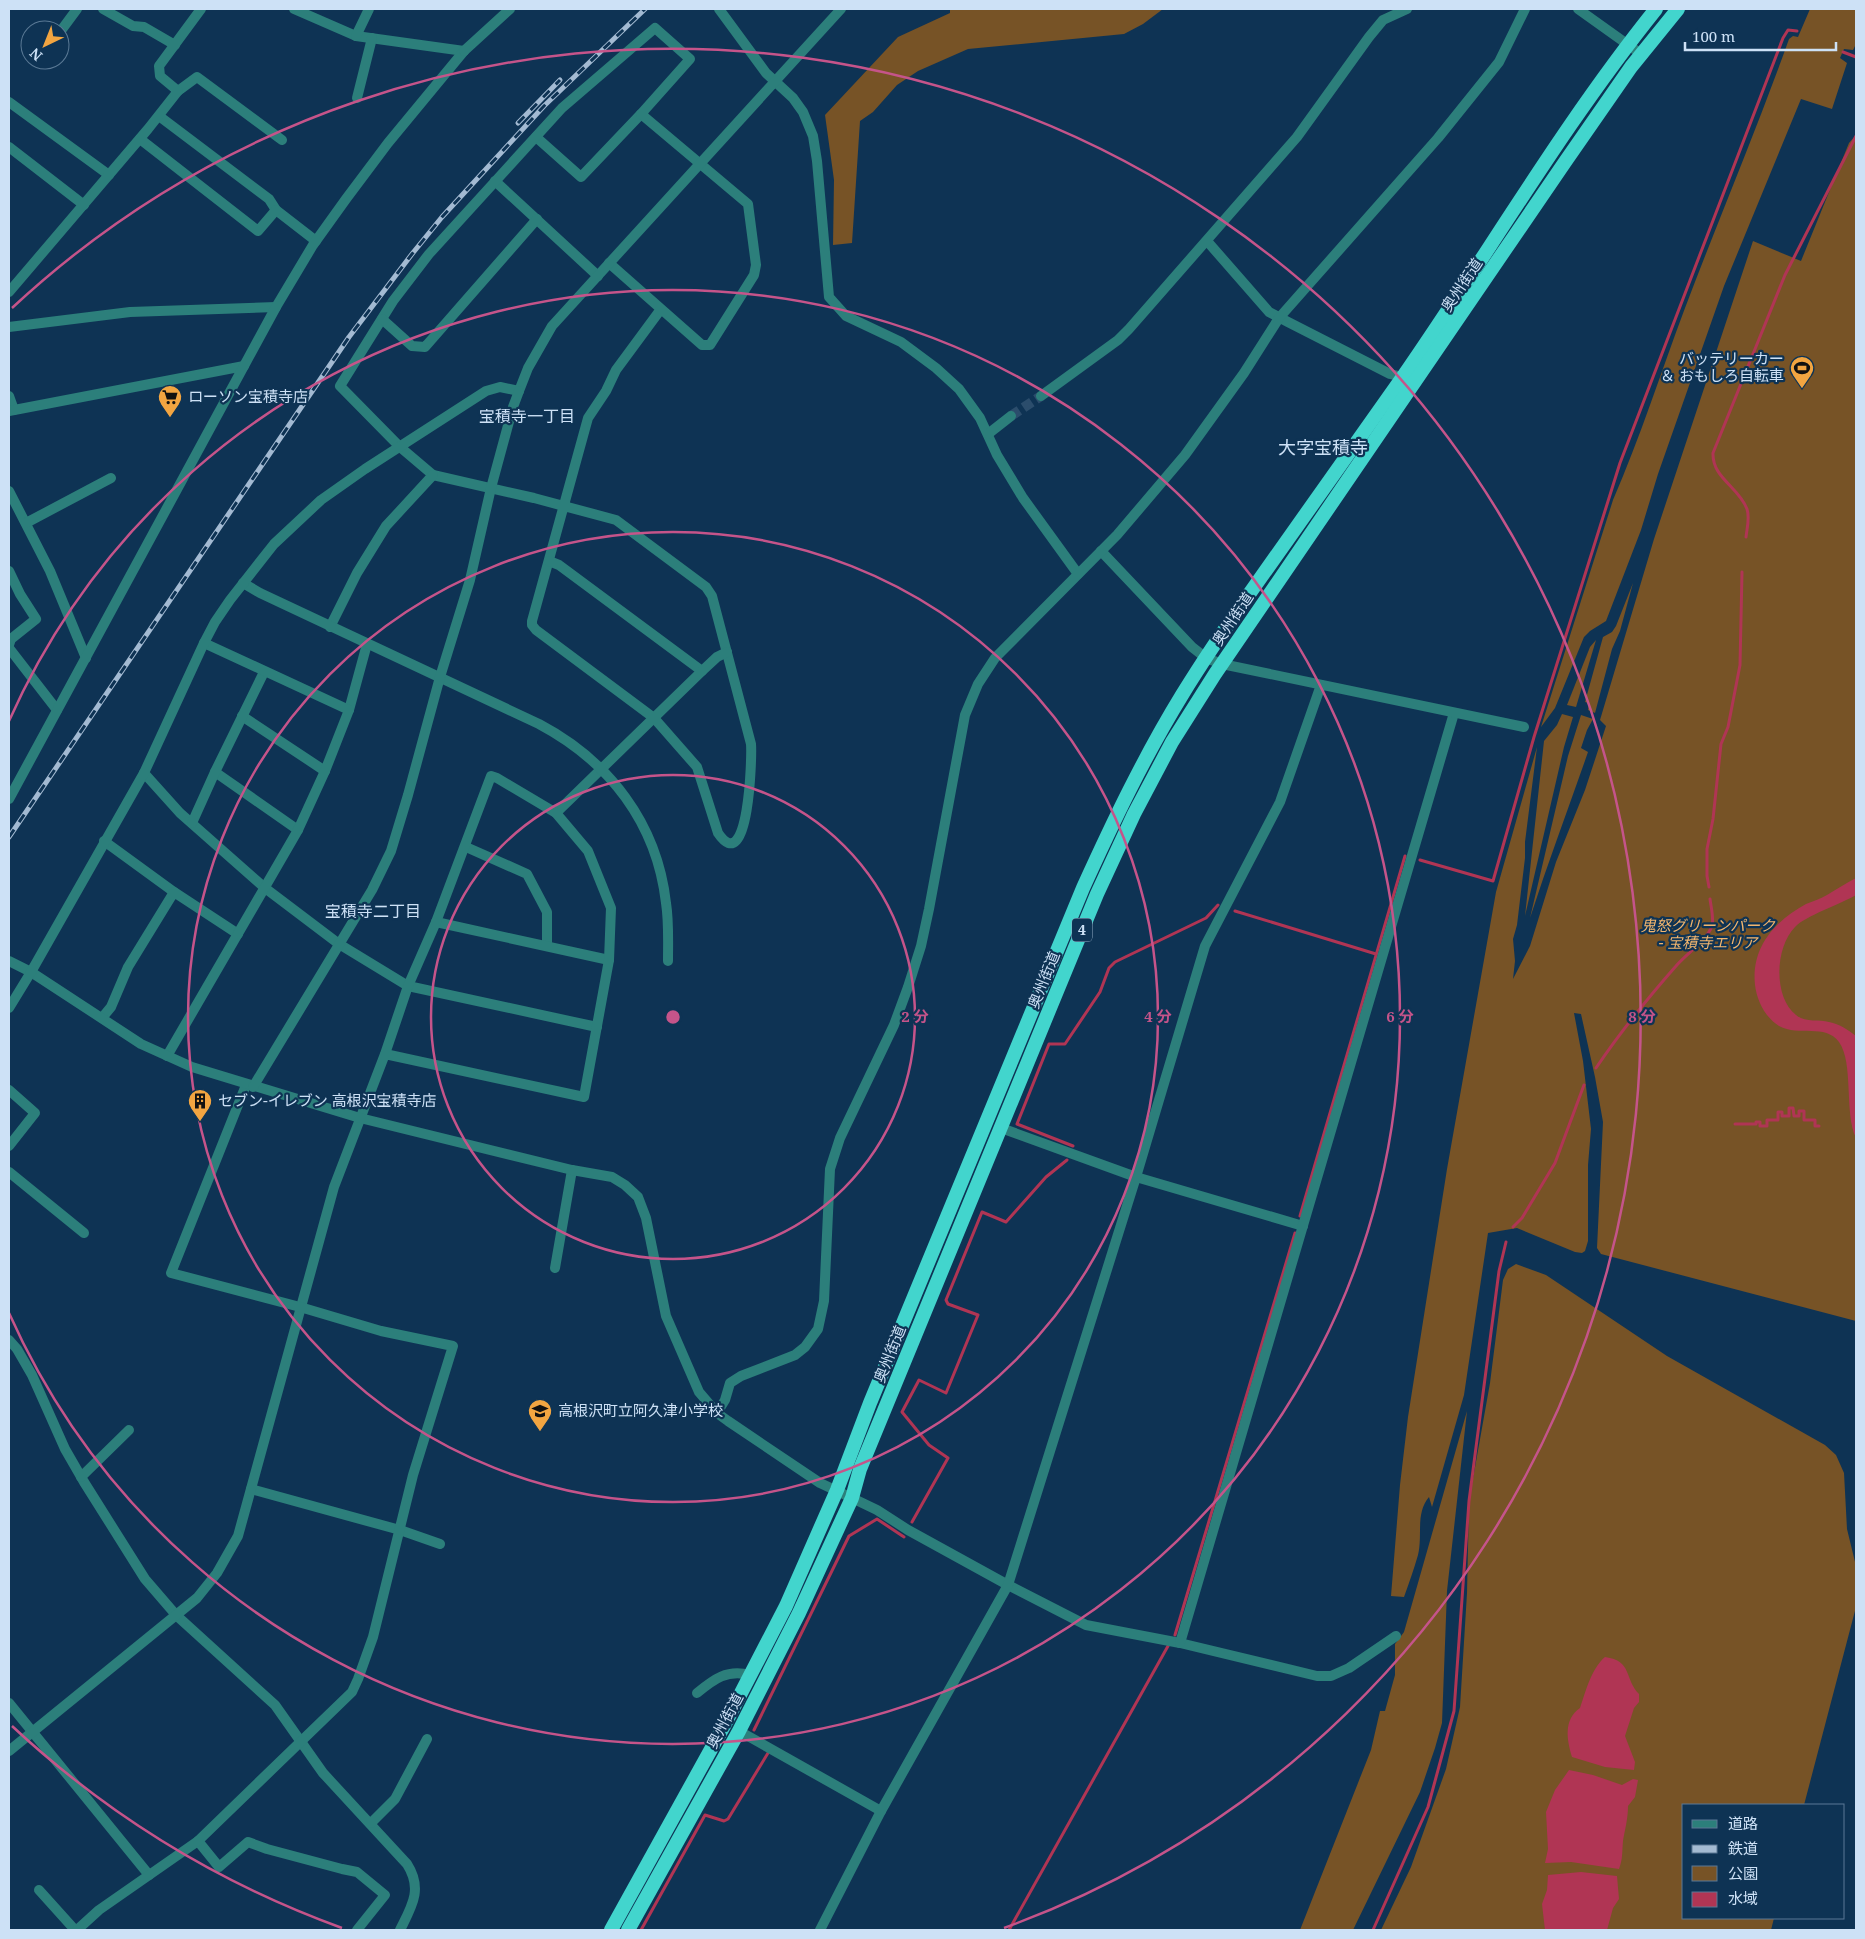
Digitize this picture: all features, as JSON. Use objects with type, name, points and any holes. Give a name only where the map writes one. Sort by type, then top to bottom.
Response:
[{"type":"highway","name":"奥州街道","points":[[611,1930],[725,1724],[786,1606],[837,1490],[866,1411],[1083,888],[1120,807],[1159,735],[1206,658],[1402,377],[1544,163],[1656,9]]},
{"type":"highway","name":"奥州街道","points":[[628,1930],[739,1731],[799,1613],[852,1498],[860,1469],[1097,894],[1134,814],[1172,742],[1222,664],[1559,170],[1641,54],[1678,9]]},
{"type":"street","points":[[69,20],[77,9]]},
{"type":"street","points":[[103,9],[133,26],[144,27],[175,45]]},
{"type":"street","points":[[178,91],[160,76],[159,66],[201,9]]},
{"type":"street","points":[[294,9],[356,36],[464,51]]},
{"type":"street","points":[[356,36],[369,9]]},
{"type":"street","points":[[9,799],[276,307],[316,241],[388,143],[464,51],[510,9]]},
{"type":"street","points":[[719,9],[766,73],[793,98],[803,112],[812,136],[817,161],[829,298],[846,316],[901,342],[936,368],[958,389],[980,418],[997,455],[1023,498],[1078,574]]},
{"type":"street","points":[[40,1890],[76,1930],[99,1910],[198,1841],[352,1692],[358,1680],[373,1637],[413,1475],[452,1346],[381,1331],[300,1307],[171,1273],[250,1086],[372,890],[391,851],[440,677],[470,580],[491,488],[513,407],[528,368],[552,326],[841,9]]},
{"type":"street","points":[[1041,396],[1118,340],[1297,137],[1369,37],[1384,20],[1407,9]]},
{"type":"street","points":[[717,1413],[725,1400],[730,1383],[735,1379],[795,1355],[805,1347],[818,1329],[824,1300],[830,1169],[840,1138],[894,1025],[921,946],[958,748],[970,700],[978,684],[995,658],[1145,504],[1185,455],[1244,372],[1279,318],[1450,123],[1499,62],[1525,9]]},
{"type":"street","points":[[1578,9],[1641,54]]},
{"type":"street","points":[[536,137],[581,177],[690,59],[655,28],[562,108],[429,254],[393,301],[340,386],[400,447],[433,475],[491,488],[563,506],[616,520],[706,587],[712,596],[728,652],[749,733],[752,757],[747,815],[739,837],[728,843],[723,840],[718,832],[698,767],[654,718],[532,625],[563,506],[588,418],[606,391],[616,370],[661,309]]},
{"type":"street","points":[[357,98],[372,38]]},
{"type":"street","points":[[9,291],[140,139],[178,91],[197,77],[282,140]]},
{"type":"street","points":[[9,102],[109,175]]},
{"type":"street","points":[[610,263],[702,346],[710,345],[754,275],[756,266],[748,204],[641,114]]},
{"type":"street","points":[[159,116],[269,199],[276,210],[316,241]]},
{"type":"street","points":[[140,139],[258,231],[276,210]]},
{"type":"street","points":[[9,147],[84,205]]},
{"type":"street","points":[[495,181],[598,276]]},
{"type":"street","points":[[382,319],[412,346],[425,347],[537,219]]},
{"type":"street","points":[[1207,241],[1269,312],[1390,374],[1402,377]]},
{"type":"street","points":[[9,327],[130,312],[276,307]]},
{"type":"street","points":[[9,396],[11,410],[244,366]]},
{"type":"street","points":[[9,1008],[144,773],[214,622],[274,544],[308,512],[341,485],[486,391],[500,387],[519,391]]},
{"type":"street","points":[[988,434],[1010,416]]},
{"type":"street","points":[[330,626],[357,573],[386,526],[433,475]]},
{"type":"street","points":[[26,523],[112,478]]},
{"type":"street","points":[[9,491],[53,577],[86,658]]},
{"type":"street","points":[[1101,551],[1178,634],[1206,658],[1222,664],[1321,686],[1524,727]]},
{"type":"street","points":[[549,561],[559,565],[702,671]]},
{"type":"street","points":[[9,570],[20,594],[36,620],[11,639],[9,646],[57,710]]},
{"type":"street","points":[[243,583],[260,593],[561,735],[580,749],[625,795],[652,845],[666,904],[668,961]]},
{"type":"street","points":[[204,643],[349,710]]},
{"type":"street","points":[[167,1056],[298,830],[325,771],[349,710],[367,644]]},
{"type":"street","points":[[556,813],[716,657],[728,652]]},
{"type":"street","points":[[192,823],[214,772],[264,672]]},
{"type":"street","points":[[820,1930],[881,1811],[1008,1585],[1136,1177],[1205,946],[1280,802],[1321,686]]},
{"type":"street","points":[[1180,1643],[1454,713]]},
{"type":"street","points":[[242,716],[325,771]]},
{"type":"street","points":[[214,772],[298,830]]},
{"type":"street","points":[[144,773],[180,813],[265,888],[339,944],[408,986],[597,1027]]},
{"type":"street","points":[[9,1752],[197,1598],[217,1574],[238,1536],[334,1187],[385,1054],[408,986],[436,922],[491,776],[497,778],[556,813],[588,851],[612,908],[609,960],[584,1097],[385,1054]]},
{"type":"street","points":[[104,841],[174,892],[238,934]]},
{"type":"street","points":[[466,846],[527,874],[547,912],[547,946]]},
{"type":"street","points":[[102,1018],[111,1007],[128,967],[174,892]]},
{"type":"street","points":[[436,922],[609,960]]},
{"type":"street","points":[[9,961],[31,972],[141,1044],[192,1067],[360,1118],[572,1170],[612,1177],[625,1185],[638,1197],[646,1218],[666,1316],[699,1392],[717,1413],[820,1483],[877,1510],[908,1530],[1086,1625],[1180,1643],[1317,1676],[1331,1676],[1349,1668],[1396,1636]]},
{"type":"street","points":[[9,1090],[35,1113],[9,1146]]},
{"type":"street","points":[[1001,1128],[1136,1177],[1303,1226]]},
{"type":"street","points":[[554,1268],[572,1170]]},
{"type":"street","points":[[9,1172],[84,1233]]},
{"type":"street","points":[[9,1340],[17,1349],[32,1375],[65,1448],[81,1477],[145,1579],[176,1615],[275,1705],[332,1783],[407,1864],[415,1878],[416,1889],[414,1902],[400,1930]]},
{"type":"street","points":[[81,1477],[129,1430]]},
{"type":"street","points":[[251,1489],[400,1530],[440,1544]]},
{"type":"street","points":[[697,1693],[711,1681],[725,1675],[739,1672],[750,1675]]},
{"type":"street","points":[[9,1703],[149,1875]]},
{"type":"street","points":[[739,1731],[881,1811]]},
{"type":"street","points":[[371,1824],[395,1799],[427,1739]]},
{"type":"street","points":[[198,1841],[220,1867],[248,1842],[266,1849],[357,1872],[385,1896],[357,1930]]},
{"type":"green space","points":[[950,9],[1163,9],[1143,24],[1124,34],[968,49],[918,71],[897,85],[873,112],[860,121],[852,243],[833,245],[834,180],[825,115],[898,37],[950,13]]},
{"type":"green space","points":[[1810,9],[1856,9],[1856,44],[1853,50],[1844,49],[1840,58],[1847,63],[1832,109],[1801,99],[1724,286],[1658,474],[1641,530],[1606,621],[1584,637],[1555,708],[1541,727],[1613,500],[1789,39],[1793,36],[1798,37]]},
{"type":"green space","name":"鬼怒グリーンパーク - 宝積寺エリア","points":[[1856,135],[1856,1321],[1601,1254],[1597,1248],[1603,1122],[1581,1014],[1574,1013],[1583,1061],[1591,1129],[1588,1165],[1588,1241],[1585,1251],[1582,1253],[1575,1252],[1517,1228],[1488,1233],[1464,1395],[1432,1507],[1429,1497],[1422,1510],[1418,1555],[1404,1597],[1391,1596],[1400,1485],[1408,1417],[1447,1169],[1496,892],[1537,747],[1517,925],[1513,939],[1515,961],[1513,979],[1530,946],[1556,862],[1585,790],[1606,726],[1600,720],[1654,539],[1753,241],[1801,261],[1849,143]]},
{"type":"green space","points":[[1633,583],[1620,631],[1612,649],[1595,713],[1588,710],[1589,703],[1585,702],[1603,637],[1612,632],[1616,626]]},
{"type":"green space","points":[[1596,640],[1576,707],[1567,705],[1590,647]]},
{"type":"green space","points":[[1562,714],[1573,717],[1564,747],[1525,916],[1544,741],[1557,725]]},
{"type":"green space","points":[[1581,715],[1593,719],[1581,748],[1588,752],[1530,918],[1568,756]]},
{"type":"green space","points":[[1516,1264],[1546,1275],[1667,1356],[1825,1445],[1836,1455],[1844,1473],[1847,1529],[1856,1566],[1856,1607],[1804,1804],[1682,1804],[1682,1919],[1774,1919],[1771,1930],[1381,1930],[1411,1867],[1446,1769],[1460,1707],[1467,1593],[1469,1501],[1490,1383],[1503,1280],[1508,1269]]},
{"type":"green space","points":[[1467,1411],[1447,1591],[1442,1723],[1435,1748],[1420,1792],[1353,1930],[1300,1930],[1371,1750],[1380,1711],[1385,1711],[1395,1675],[1395,1644],[1404,1632]]},
{"type":"water","points":[[1856,878],[1856,895],[1807,919],[1795,927],[1783,947],[1779,972],[1783,996],[1796,1015],[1804,1019],[1837,1024],[1856,1036],[1856,1138],[1850,1115],[1846,1062],[1844,1051],[1839,1042],[1827,1033],[1787,1029],[1774,1022],[1760,1003],[1755,985],[1755,971],[1761,947],[1767,937],[1784,918],[1806,904]]},
{"type":"water","points":[[1605,1657],[1620,1662],[1639,1694],[1639,1702],[1634,1708],[1625,1736],[1635,1762],[1634,1770],[1605,1767],[1572,1757],[1570,1751],[1568,1731],[1571,1718],[1580,1708],[1593,1674]]},
{"type":"water","points":[[1569,1770],[1593,1775],[1622,1785],[1633,1779],[1638,1780],[1635,1797],[1628,1806],[1619,1869],[1571,1862],[1545,1863],[1548,1849],[1546,1812],[1555,1790]]},
{"type":"water","points":[[1581,1872],[1617,1876],[1619,1899],[1613,1908],[1607,1930],[1545,1930],[1542,1904],[1547,1890],[1548,1875]]},
{"type":"waterway","points":[[1420,860],[1493,881],[1534,737],[1620,463],[1783,38],[1788,30],[1797,31]]},
{"type":"waterway","points":[[1843,52],[1856,57]]},
{"type":"waterway","points":[[1746,537],[1747,509],[1738,494],[1721,476],[1714,462],[1713,453],[1785,275],[1856,136]]},
{"type":"waterway","points":[[1709,887],[1707,849],[1713,819],[1721,744],[1728,727],[1740,665],[1742,572]]},
{"type":"waterway","points":[[1300,1216],[1405,856]]},
{"type":"waterway","points":[[1596,1068],[1655,991],[1709,931],[1713,920],[1710,899]]},
{"type":"waterway","points":[[1073,1146],[1017,1124],[1049,1044],[1065,1044],[1100,992],[1109,968],[1115,962],[1206,918],[1218,905]]},
{"type":"waterway","points":[[1235,911],[1376,954]]},
{"type":"waterway","points":[[1513,1227],[1522,1218],[1555,1163],[1584,1085]]},
{"type":"waterway","points":[[1735,1124],[1756,1124],[1756,1122],[1760,1122],[1760,1126],[1767,1126],[1767,1120],[1778,1120],[1778,1112],[1782,1112],[1782,1116],[1789,1116],[1789,1108],[1793,1108],[1794,1116],[1799,1116],[1799,1111],[1804,1111],[1804,1120],[1815,1120],[1815,1126],[1819,1126]]},
{"type":"waterway","points":[[912,1522],[948,1458],[929,1445],[902,1412],[919,1380],[946,1393],[978,1315],[948,1304],[946,1300],[982,1212],[1006,1222],[1046,1177],[1067,1160]]},
{"type":"waterway","points":[[1175,1635],[1295,1233]]},
{"type":"waterway","points":[[1373,1930],[1428,1807],[1454,1711],[1469,1501],[1499,1271],[1506,1242]]},
{"type":"waterway","points":[[754,1730],[849,1536],[877,1519],[904,1537]]},
{"type":"waterway","points":[[1009,1930],[1168,1646]]},
{"type":"waterway","points":[[641,1930],[705,1815],[724,1821],[728,1819],[768,1753]]},
{"type":"tunnel","points":[[1011,416],[1041,396]]},
{"type":"railway","points":[[9,837],[349,337],[412,254],[442,217],[544,106],[645,9]]},
{"type":"railway","points":[[518,123],[560,80]]},
{"type":"place","name":"バッテリーカー ＆ おもしろ自転車","points":[[1802,389]]},
{"type":"place","name":"ローソン宝積寺店","points":[[170,418]]},
{"type":"place","name":"セブン-イレブン 高根沢宝積寺店","points":[[200,1122]]},
{"type":"place","name":"高根沢町立阿久津小学校","points":[[540,1432]]},
{"type":"district","name":"宝積寺一丁目","points":[[527,416]]},
{"type":"district","name":"大字宝積寺","points":[[1323,448]]},
{"type":"district","name":"宝積寺二丁目","points":[[373,911]]}]
